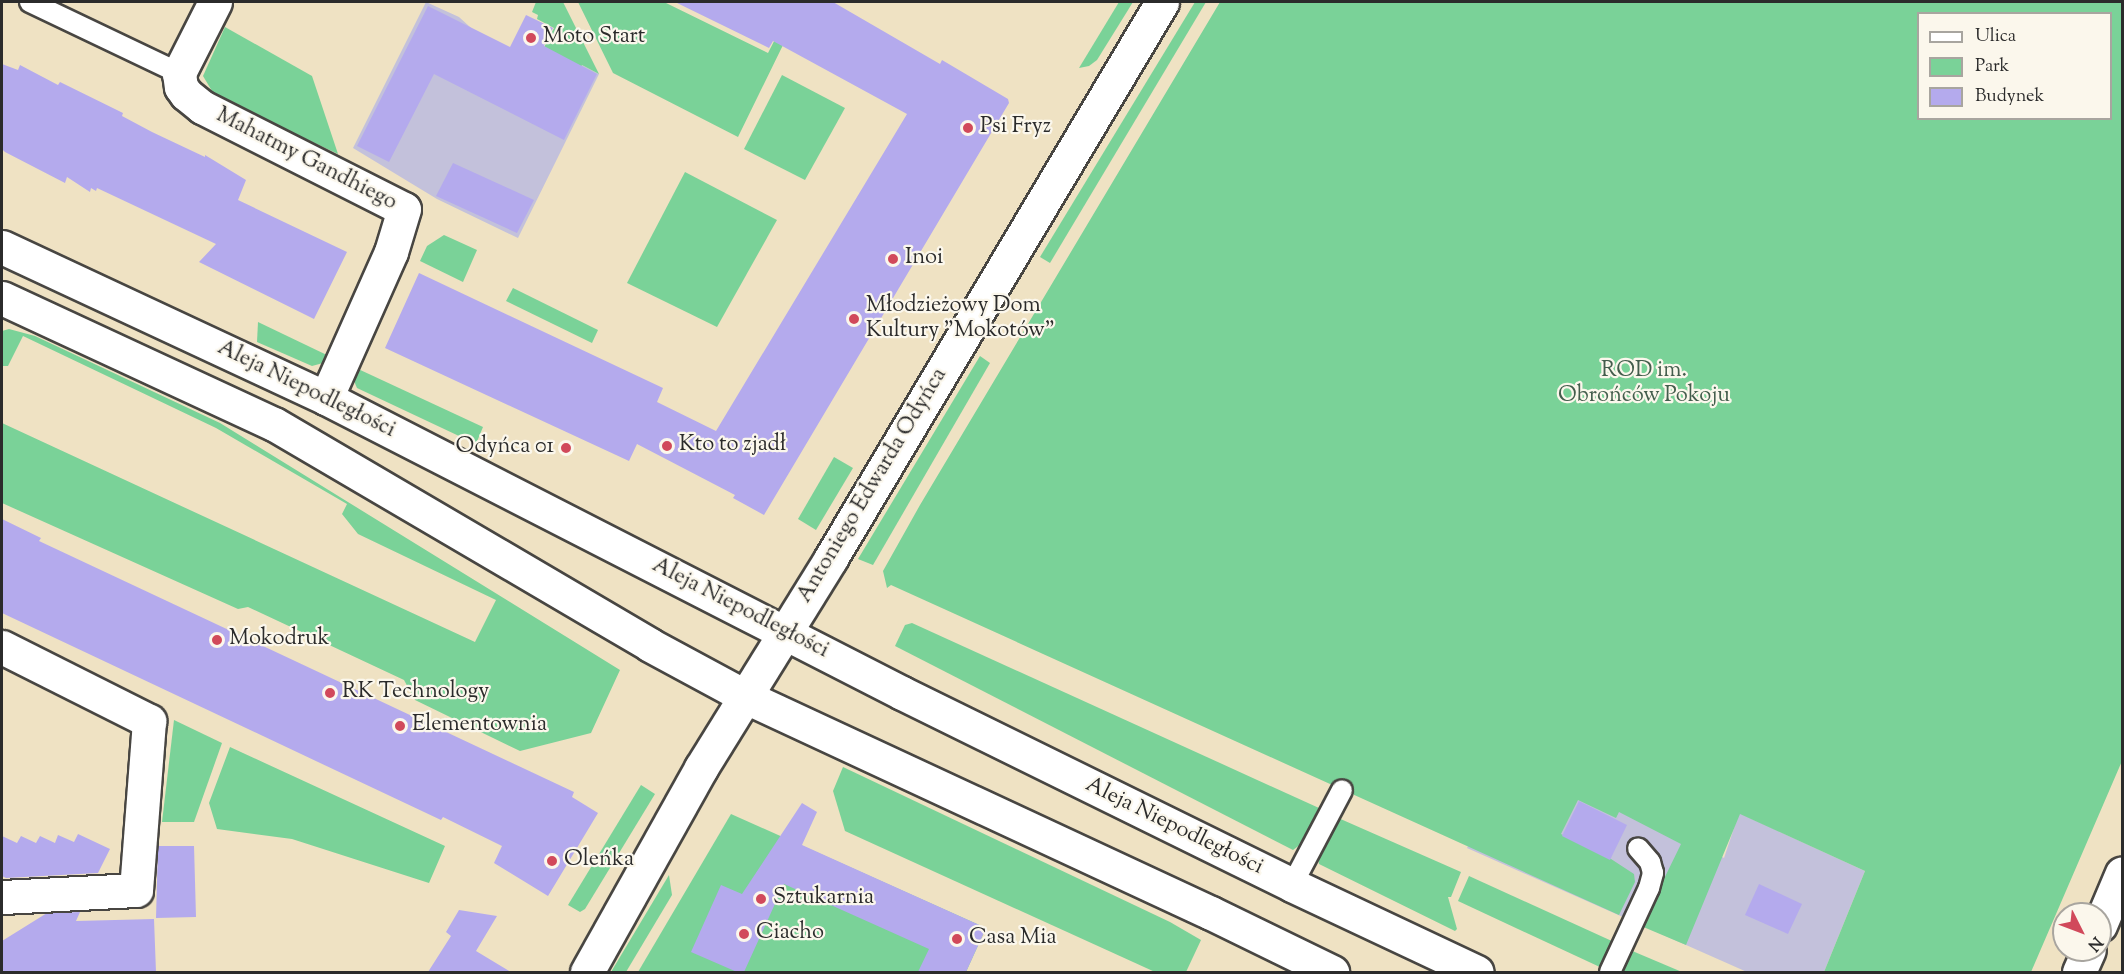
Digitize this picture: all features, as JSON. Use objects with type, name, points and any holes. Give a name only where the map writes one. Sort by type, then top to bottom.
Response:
[{"type":"main road","points":[[179,73],[215,2]]},
{"type":"main road","name":"Antoniego Edwarda Odyńca","points":[[587,972],[696,778],[1162,2]]},
{"type":"main road","name":"Mahatmy Gandhiego","points":[[179,73],[181,87],[202,107],[404,209],[391,252],[326,398]]},
{"type":"main road","name":"Aleja Niepodległości","points":[[2,247],[326,398],[785,633],[1292,885],[1477,972]]},
{"type":"main road","name":"Aleja Niepodległości","points":[[7,305],[274,424],[650,645],[746,697],[1211,913],[1332,972]]},
{"type":"main road","points":[[2,647],[149,721],[136,890],[2,897]]},
{"type":"main road","points":[[2110,902],[2122,873]]},
{"type":"lane","points":[[30,2],[179,73]]},
{"type":"lane","points":[[1292,885],[1342,790]]},
{"type":"lane","points":[[1610,972],[1649,888],[1653,873],[1650,862],[1638,848]]},
{"type":"shaded area","points":[[426,2],[459,17],[502,56],[571,87],[582,65],[599,74],[518,238],[437,199],[353,148]]},
{"type":"shaded area","points":[[1522,747],[1724,858],[1739,813],[1865,871],[1824,972],[1747,972],[1467,848]]},
{"type":"green space","points":[[536,2],[563,2],[599,74],[582,65],[570,88],[537,61],[554,28],[537,19],[538,15],[532,12]]},
{"type":"green space","points":[[578,2],[664,2],[768,53],[794,2],[804,2],[738,137],[613,73]]},
{"type":"green space","points":[[1119,2],[1133,2],[1097,60],[1089,66],[1079,68]]},
{"type":"green space","points":[[1195,2],[1206,2],[1050,263],[1040,257]]},
{"type":"green space","name":"ROD im. Obrońców Pokoju","points":[[1220,2],[2122,2],[2122,761],[2061,902],[2052,902],[2052,923],[2031,972],[1824,972],[1865,871],[1740,814],[1686,945],[1641,926],[1681,844],[1619,812],[1616,818],[1578,800],[1561,834],[1608,857],[1634,874],[1635,882],[1619,915],[891,585],[887,588],[883,571],[920,505]]},
{"type":"green space","points":[[225,27],[312,76],[338,154],[215,96],[203,76]]},
{"type":"green space","points":[[782,75],[845,108],[805,180],[744,149]]},
{"type":"green space","points":[[685,172],[777,220],[717,327],[627,283]]},
{"type":"green space","points":[[444,235],[477,250],[463,282],[420,261],[427,246]]},
{"type":"green space","points":[[513,288],[598,330],[592,343],[506,301]]},
{"type":"green space","points":[[258,322],[331,357],[323,363],[312,366],[257,342]]},
{"type":"green space","points":[[9,329],[35,336],[220,423],[620,670],[591,733],[520,751],[415,700],[404,680],[248,607],[238,609],[2,503],[2,423],[475,642],[496,600],[358,534],[342,514],[347,504],[216,428],[23,336],[8,366],[2,366],[2,331]]},
{"type":"green space","points":[[980,356],[990,363],[873,565],[858,559]]},
{"type":"green space","points":[[356,368],[483,427],[476,444],[357,388],[354,381]]},
{"type":"green space","points":[[834,457],[853,468],[816,530],[798,519]]},
{"type":"green space","points":[[912,623],[1319,808],[1301,844],[1293,850],[895,646],[905,625]]},
{"type":"green space","points":[[174,720],[222,743],[194,822],[162,822]]},
{"type":"green space","points":[[230,747],[445,846],[429,883],[292,839],[217,829],[209,803]]},
{"type":"green space","points":[[843,767],[1170,922],[1201,940],[1186,972],[1155,972],[845,831],[833,791]]},
{"type":"green space","points":[[641,785],[655,794],[585,909],[580,912],[568,905]]},
{"type":"green space","points":[[731,814],[986,928],[966,972],[638,972]]},
{"type":"green space","points":[[1336,817],[1461,872],[1451,897],[1448,897],[1457,929],[1455,931],[1319,864],[1317,853]]},
{"type":"green space","points":[[669,875],[672,895],[626,972],[611,972]]},
{"type":"green space","points":[[1469,876],[1614,942],[1602,968],[1458,901]]},
{"type":"green space","points":[[1630,950],[1682,972],[1619,972]]},
{"type":"building","points":[[675,2],[833,2],[940,64],[942,60],[1008,99],[1009,103],[764,515],[733,498],[735,495],[637,444],[629,461],[385,348],[419,273],[663,388],[657,402],[716,431],[907,114],[773,41],[769,48]]},
{"type":"building","points":[[428,6],[510,47],[526,15],[553,28],[544,46],[597,74],[564,140],[434,74],[389,162],[357,146]]},
{"type":"building","points":[[2,64],[18,70],[20,65],[58,85],[60,82],[123,113],[122,116],[152,132],[205,157],[205,155],[246,180],[238,200],[347,252],[314,319],[199,262],[216,244],[97,188],[96,191],[91,188],[90,192],[67,177],[65,183],[5,152],[2,149]]},
{"type":"building","points":[[453,163],[534,200],[517,233],[436,196]]},
{"type":"building","points":[[2,519],[41,538],[39,541],[574,792],[572,797],[598,813],[548,896],[494,863],[502,846],[443,817],[441,820],[2,613]]},
{"type":"building","points":[[1579,801],[1627,825],[1610,860],[1562,836]]},
{"type":"building","points":[[802,803],[817,812],[802,845],[986,928],[966,972],[918,972],[929,949],[784,884],[744,972],[737,972],[691,952],[721,885],[742,894]]},
{"type":"building","points":[[78,834],[110,849],[98,873],[6,878],[2,876],[2,836],[17,843],[21,836],[36,843],[40,836],[55,843],[58,835],[74,842]]},
{"type":"building","points":[[158,846],[194,846],[196,917],[156,918]]},
{"type":"building","points":[[1759,884],[1802,904],[1788,934],[1745,915]]},
{"type":"building","points":[[459,910],[497,916],[476,951],[511,972],[428,972],[451,936],[446,932]]},
{"type":"building","points":[[80,912],[76,921],[154,919],[156,972],[2,972],[2,941],[47,913]]},
{"type":"place","name":"Moto Start","points":[[531,38]]},
{"type":"place","name":"Psi Fryz","points":[[968,128]]},
{"type":"place","name":"Inoi","points":[[893,259]]},
{"type":"place","name":"Młodzieżowy Dom Kultury \"Mokotów\"","points":[[854,319]]},
{"type":"place","name":"Kto to zjadł","points":[[667,446]]},
{"type":"place","name":"Odyńca 01","points":[[566,448]]},
{"type":"place","name":"Mokodruk","points":[[217,640]]},
{"type":"place","name":"RK Technology","points":[[330,693]]},
{"type":"place","name":"Elementownia","points":[[400,726]]},
{"type":"place","name":"Oleńka","points":[[552,861]]},
{"type":"place","name":"Sztukarnia","points":[[761,899]]},
{"type":"place","name":"Ciacho","points":[[744,934]]},
{"type":"place","name":"Casa Mia","points":[[957,939]]}]
